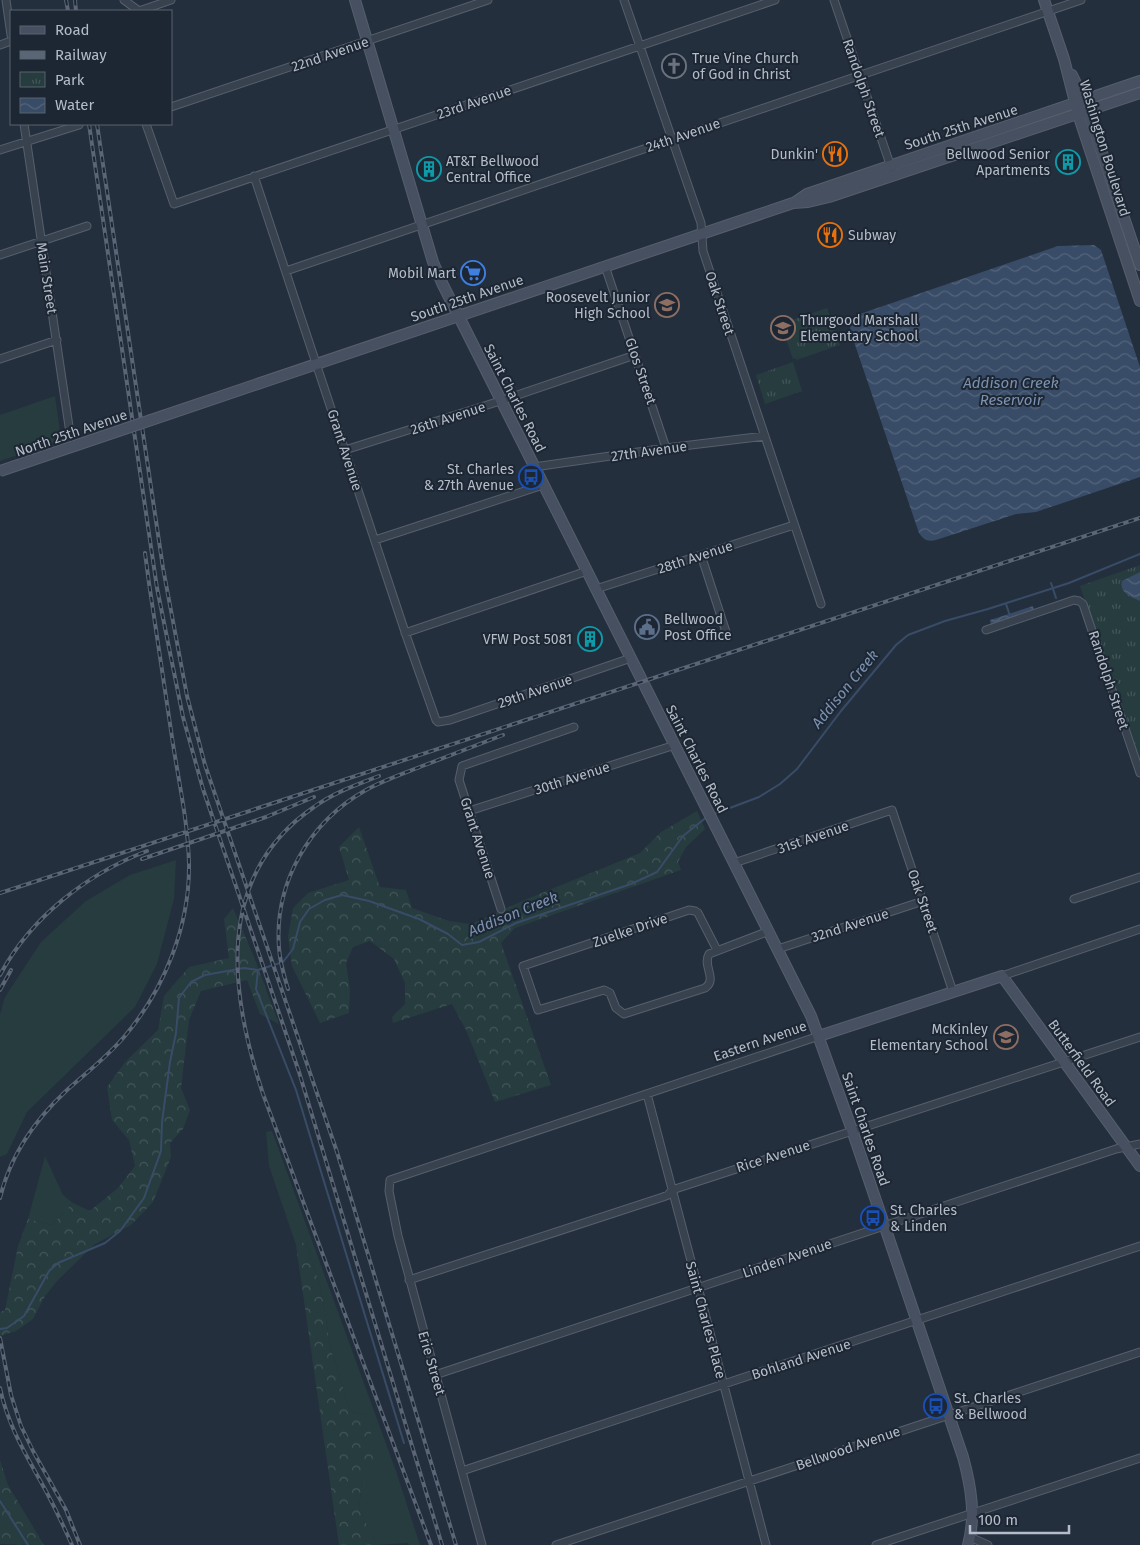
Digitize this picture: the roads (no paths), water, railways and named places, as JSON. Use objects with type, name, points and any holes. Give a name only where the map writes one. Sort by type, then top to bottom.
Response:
[{"type":"main road","name":"Saint Charles Road","points":[[355,0],[438,275],[769,931],[819,1036],[917,1320],[969,1478],[972,1513],[969,1541]]},
{"type":"main road","name":"Washington Boulevard","points":[[1044,0],[1081,107],[1140,265]]},
{"type":"main road","name":"South 25th Avenue","points":[[1081,107],[1140,81]]},
{"type":"main road","name":"South 25th Avenue","points":[[151,420],[793,203],[808,202],[892,170],[1081,107],[1140,93]]},
{"type":"main road","name":"Washington Boulevard","points":[[1081,107],[1140,301]]},
{"type":"main road","name":"North 25th Avenue","points":[[0,471],[151,420]]},
{"type":"main road","name":"Eastern Avenue","points":[[819,1036],[1002,976]]},
{"type":"main road","name":"Butterfield Road","points":[[1002,976],[1140,1166]]},
{"type":"street","points":[[6,0],[10,28]]},
{"type":"street","points":[[124,0],[137,10]]},
{"type":"street","points":[[142,10],[171,0]]},
{"type":"street","name":"22nd Avenue","points":[[172,107],[488,0]]},
{"type":"street","name":"Oak Street","points":[[624,0],[701,223],[703,251],[821,604]]},
{"type":"street","name":"23rd Avenue","points":[[146,125],[174,204],[775,0]]},
{"type":"street","name":"Randolph Street","points":[[834,0],[892,170]]},
{"type":"street","name":"24th Avenue","points":[[286,271],[1081,0]]},
{"type":"street","name":"Main Street","points":[[24,125],[70,433]]},
{"type":"street","points":[[0,150],[79,125]]},
{"type":"street","name":"Grant Avenue","points":[[254,176],[405,633],[434,717],[438,722]]},
{"type":"street","points":[[0,255],[87,226]]},
{"type":"street","name":"Glos Street","points":[[605,266],[666,448]]},
{"type":"street","points":[[0,359],[57,340]]},
{"type":"street","name":"26th Avenue","points":[[345,450],[500,401],[635,355]]},
{"type":"street","name":"27th Avenue","points":[[534,467],[765,436]]},
{"type":"street","points":[[375,540],[543,485]]},
{"type":"street","name":"28th Avenue","points":[[596,589],[794,525]]},
{"type":"street","points":[[701,555],[727,635]]},
{"type":"street","points":[[405,633],[587,571]]},
{"type":"street","name":"Randolph Street","points":[[986,630],[1074,600],[1079,600],[1083,604],[1087,615],[1140,773]]},
{"type":"street","name":"29th Avenue","points":[[438,722],[450,720],[631,658]]},
{"type":"street","name":"Grant Avenue","points":[[501,909],[459,780],[462,766],[574,727]]},
{"type":"street","name":"30th Avenue","points":[[470,811],[675,745]]},
{"type":"street","name":"Oak Street","points":[[892,810],[953,992]]},
{"type":"street","name":"31st Avenue","points":[[734,863],[892,810]]},
{"type":"street","points":[[1074,899],[1140,877]]},
{"type":"street","name":"32nd Avenue","points":[[778,950],[923,901]]},
{"type":"street","name":"Zuelke Drive","points":[[689,910],[698,913],[717,950],[706,958],[711,980],[704,988],[624,1014],[616,1008],[610,993],[604,990],[538,1010],[523,966],[689,910]]},
{"type":"street","name":"Eastern Avenue","points":[[1002,976],[1140,929]]},
{"type":"street","points":[[717,950],[769,931]]},
{"type":"street","name":"Eastern Avenue","points":[[390,1180],[819,1036]]},
{"type":"street","name":"Rice Avenue","points":[[409,1280],[663,1197],[672,1190],[852,1130],[1140,1037]]},
{"type":"street","name":"Saint Charles Place","points":[[647,1094],[766,1545]]},
{"type":"street","name":"Linden Avenue","points":[[435,1374],[1116,1149],[1140,1144]]},
{"type":"street","name":"Erie Street","points":[[390,1180],[389,1191],[394,1219],[409,1280],[482,1545]]},
{"type":"street","name":"Bohland Avenue","points":[[462,1471],[1140,1246]]},
{"type":"street","name":"Bellwood Avenue","points":[[556,1545],[1140,1352]]},
{"type":"street","points":[[876,1545],[1140,1458]]},
{"type":"street","points":[[969,1541],[988,1545]]},
{"type":"water","name":"Addison Creek Reservoir","points":[[1094,245],[1101,250],[1140,367],[1140,477],[1036,512],[1016,514],[936,540],[926,540],[919,533],[850,330],[851,321],[857,315],[1058,246]]},
{"type":"water","points":[[1140,572],[1140,601],[1124,592],[1122,581]]},
{"type":"water","points":[[1033,606],[1034,611],[991,625],[990,620]]},
{"type":"waterway","name":"Addison Creek","points":[[714,814],[759,797],[780,784],[797,769],[841,711],[896,645],[908,635],[945,621],[1069,583],[1140,554]]},
{"type":"waterway","name":"Addison Creek","points":[[1051,583],[1056,598]]},
{"type":"waterway","points":[[1006,604],[1010,616]]},
{"type":"waterway","name":"Addison Creek","points":[[0,1329],[7,1328],[24,1316],[49,1271],[58,1263],[105,1243],[120,1231],[144,1198],[161,1151],[162,1122],[176,1033],[179,998],[191,982],[205,975],[244,968],[258,970],[283,962],[293,949],[300,922],[309,909],[325,900],[342,895],[369,901],[419,919],[448,934],[462,945],[479,942],[516,923],[631,884],[657,872],[683,836],[708,816]]},
{"type":"waterway","points":[[258,970],[256,989],[296,1090],[404,1443]]},
{"type":"waterway","name":"Addison Creek","points":[[0,1501],[28,1545]]},
{"type":"railway","points":[[66,0],[68,10]]},
{"type":"railway","points":[[75,0],[76,10]]},
{"type":"railway","points":[[89,125],[157,588],[183,717],[203,789],[299,1072],[442,1545]]},
{"type":"railway","points":[[97,125],[163,568],[187,696],[205,765],[337,1152],[456,1545]]},
{"type":"railway","points":[[0,893],[1140,518]]},
{"type":"railway","points":[[0,1198],[4,1183],[17,1153],[34,1127],[55,1102],[124,1037],[151,999],[172,956],[185,910],[189,863],[187,833],[145,553]]},
{"type":"railway","points":[[288,989],[279,948],[282,900],[289,878],[299,857],[312,837],[346,803],[366,790],[503,735]]},
{"type":"railway","points":[[379,776],[337,793],[321,802],[281,835],[259,867],[245,902],[238,939],[238,977],[243,1017],[263,1094],[431,1545]]},
{"type":"railway","points":[[142,859],[266,817],[314,797]]},
{"type":"railway","points":[[0,975],[13,954],[44,916],[82,885],[103,872],[147,851]]},
{"type":"railway","points":[[0,990],[11,970]]},
{"type":"railway","points":[[0,1338],[11,1395],[21,1426],[66,1510],[80,1545]]},
{"type":"railway","points":[[0,1388],[13,1429],[54,1506],[72,1545]]},
{"type":"place","name":"True Vine Church of God in Christ","points":[[674,66]]},
{"type":"place","name":"Dunkin'","points":[[835,154]]},
{"type":"place","name":"Bellwood Senior Apartments","points":[[1068,162]]},
{"type":"place","name":"AT&T Bellwood Central Office","points":[[429,169]]},
{"type":"place","name":"Subway","points":[[830,235]]},
{"type":"place","name":"Mobil Mart","points":[[473,273]]},
{"type":"place","name":"Roosevelt Junior High School","points":[[667,305]]},
{"type":"place","name":"Thurgood Marshall Elementary School","points":[[783,328]]},
{"type":"place","name":"St. Charles & 27th Avenue","points":[[531,477]]},
{"type":"place","name":"Bellwood Post Office","points":[[647,627]]},
{"type":"place","name":"VFW Post 5081","points":[[590,639]]},
{"type":"place","name":"McKinley Elementary School","points":[[1006,1037]]},
{"type":"place","name":"St. Charles & Linden","points":[[873,1218]]},
{"type":"place","name":"St. Charles & Bellwood","points":[[936,1406]]}]
